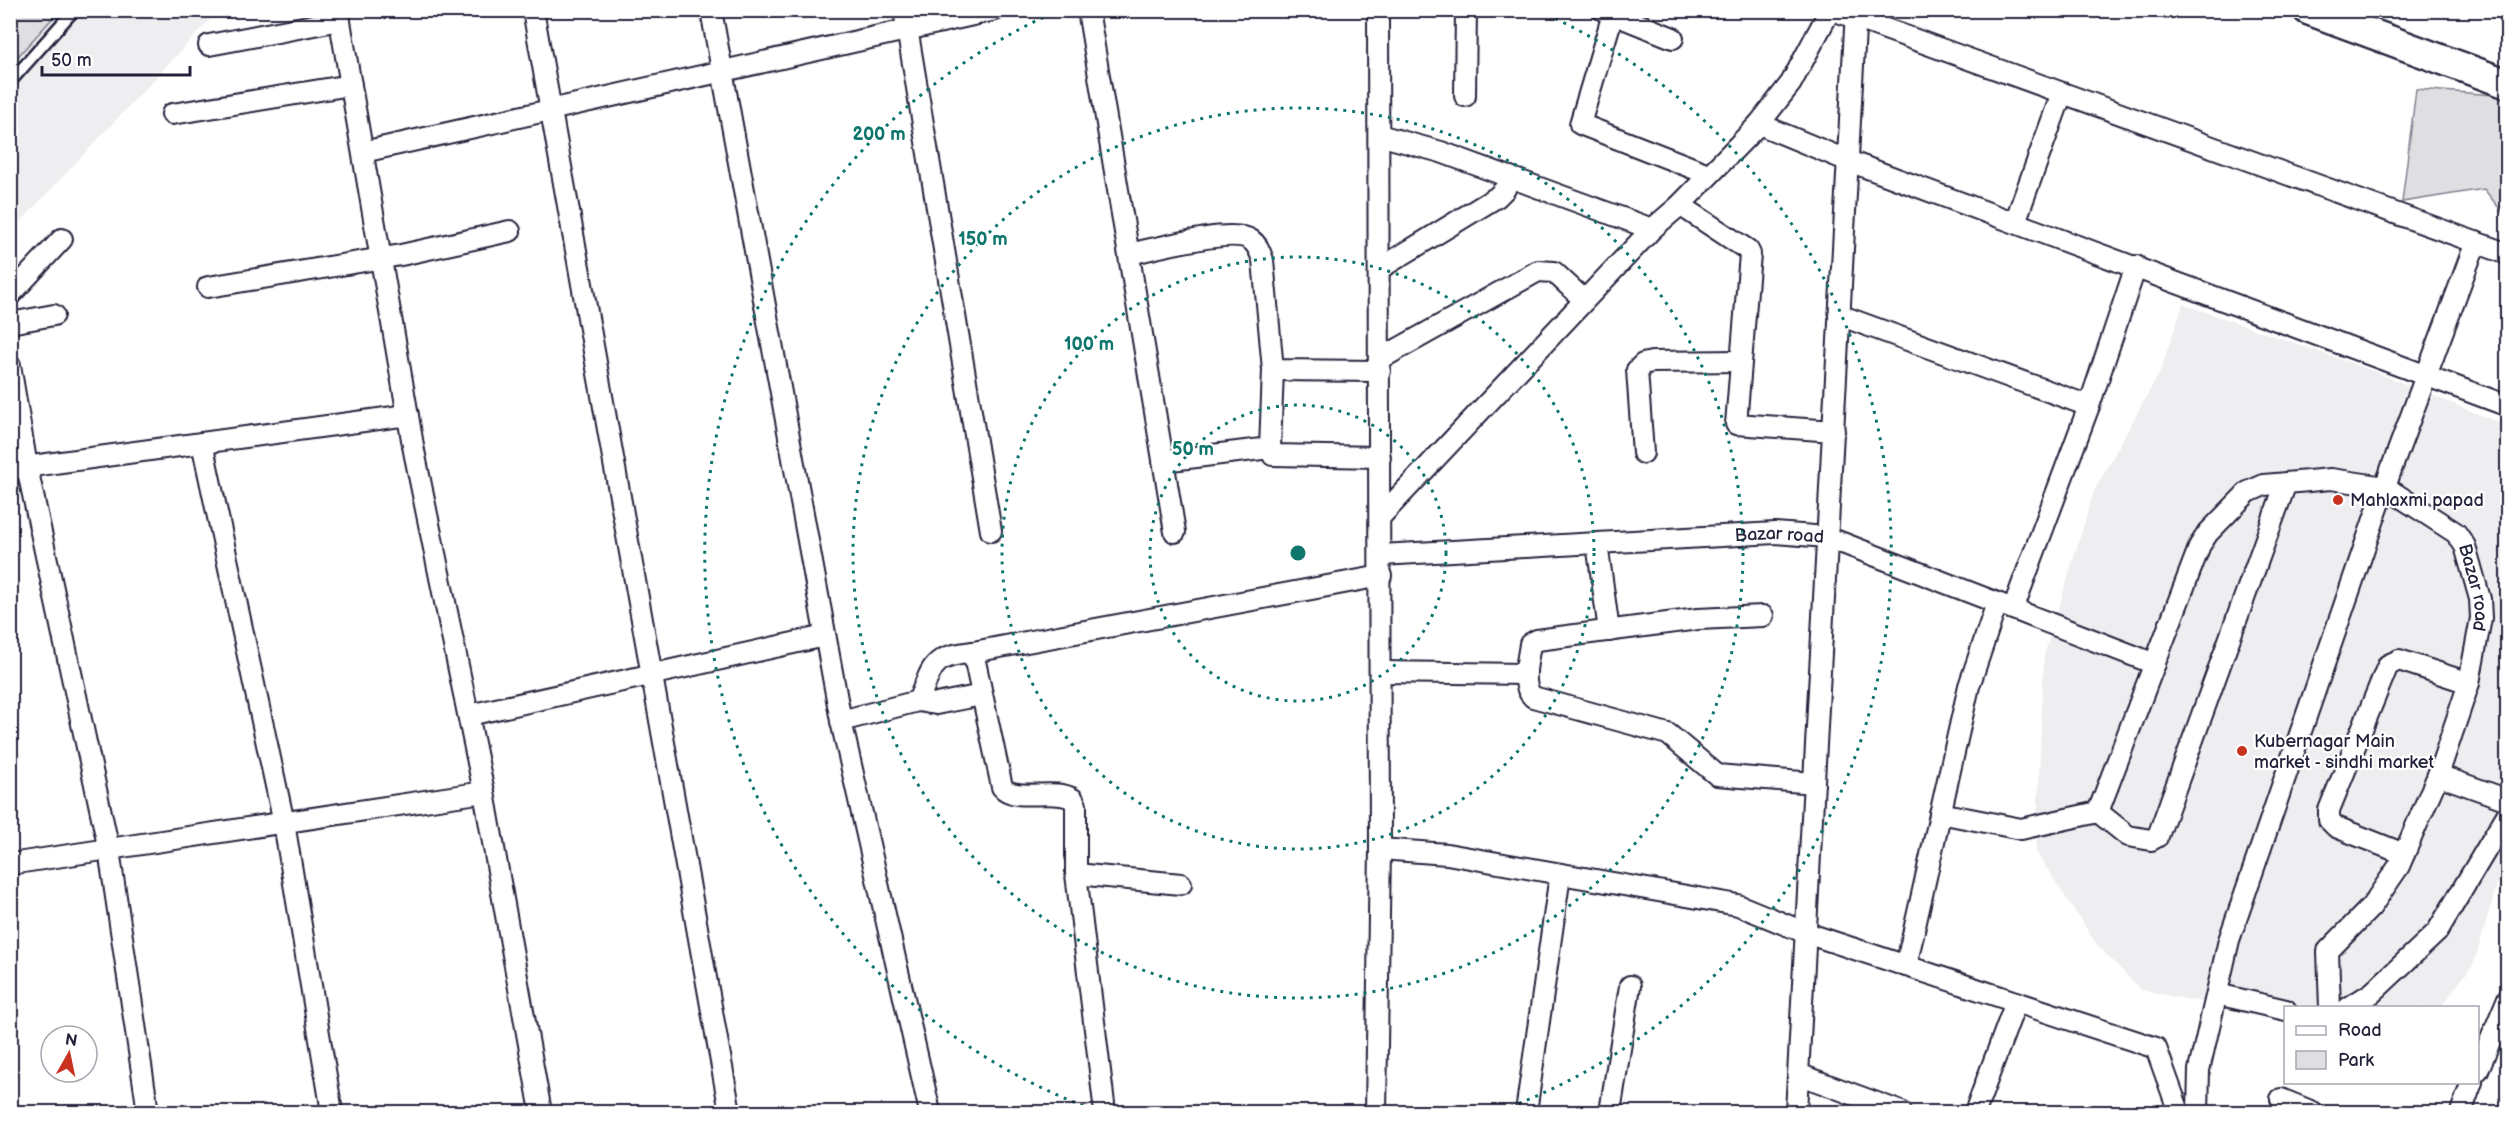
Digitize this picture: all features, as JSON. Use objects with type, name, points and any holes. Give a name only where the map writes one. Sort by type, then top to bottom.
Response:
[{"type":"street","points":[[533,10],[549,111],[730,1113]]},
{"type":"street","points":[[711,10],[841,721],[930,1113]]},
{"type":"street","points":[[904,10],[992,531]]},
{"type":"street","points":[[363,152],[995,10]]},
{"type":"street","points":[[1088,10],[1175,532]]},
{"type":"street","points":[[1376,1113],[1381,672],[1378,10]]},
{"type":"street","points":[[1465,96],[1466,10]]},
{"type":"street","points":[[1381,516],[1652,229],[1680,205],[1759,124],[1791,84],[1832,10],[1855,14],[2062,93],[2508,254]]},
{"type":"street","points":[[2308,10],[2508,84]]},
{"type":"street","points":[[1673,38],[1608,12],[1580,124],[1708,174]]},
{"type":"street","points":[[1796,1113],[1855,14]]},
{"type":"street","points":[[209,45],[339,15],[408,415],[484,792],[541,1113]]},
{"type":"street","points":[[172,114],[351,85]]},
{"type":"street","points":[[2015,222],[2062,93]]},
{"type":"street","points":[[1759,124],[1846,160],[2508,406]]},
{"type":"street","points":[[1379,135],[1441,152],[1652,229]]},
{"type":"street","points":[[1379,269],[1497,197],[1510,177]]},
{"type":"street","points":[[1680,205],[1748,250],[1750,254],[1736,424],[1834,430]]},
{"type":"street","points":[[208,287],[381,258],[510,231]]},
{"type":"street","points":[[1129,254],[1203,239],[1232,236],[1250,238],[1257,245],[1263,260],[1273,370],[1270,447],[1274,455],[1380,457]]},
{"type":"street","points":[[10,295],[62,239]]},
{"type":"street","points":[[2198,1113],[2199,1070],[2237,918],[2385,487],[2476,242]]},
{"type":"street","points":[[1906,966],[1969,686],[2089,406],[2136,266]]},
{"type":"street","points":[[1273,370],[1380,365],[1538,271],[1554,272],[1584,300]]},
{"type":"street","points":[[10,324],[54,315]]},
{"type":"street","points":[[1839,315],[2089,406]]},
{"type":"street","points":[[1643,453],[1638,369],[1643,364],[1740,361]]},
{"type":"street","points":[[11,375],[19,468],[109,850],[148,1113]]},
{"type":"street","points":[[19,468],[408,415]]},
{"type":"street","points":[[202,443],[284,823],[332,1113]]},
{"type":"street","points":[[1163,460],[1270,447]]},
{"type":"street","name":"Bazar road","points":[[2098,812],[2200,545],[2208,533],[2248,492],[2264,485],[2331,479],[2385,487],[2456,533],[2465,546],[2480,599],[2481,618],[2469,683],[2438,775],[2404,855],[2371,907],[2333,944],[2326,956],[2330,1006]]},
{"type":"street","points":[[1940,813],[2021,829],[2098,812],[2128,836],[2151,840],[2158,836],[2286,483]]},
{"type":"street","name":"Bazar road","points":[[1381,555],[1774,533],[1827,537],[2155,664]]},
{"type":"street","points":[[1597,543],[1609,631]]},
{"type":"street","points":[[918,700],[936,663],[947,655],[1381,576]]},
{"type":"street","points":[[1763,616],[1698,619],[1537,640],[1530,644],[1526,674],[1527,689],[1533,697],[1668,734],[1717,775],[1814,783]]},
{"type":"street","points":[[469,714],[825,636]]},
{"type":"street","points":[[973,652],[1002,787],[1005,792],[1065,795],[1075,802],[1076,874],[1106,1113]]},
{"type":"street","points":[[2404,855],[2336,827],[2329,820],[2329,810],[2388,665],[2399,660],[2469,683]]},
{"type":"street","points":[[1381,672],[1526,674]]},
{"type":"street","points":[[841,721],[918,700],[936,704],[982,695]]},
{"type":"street","points":[[2438,775],[2508,800]]},
{"type":"street","points":[[10,864],[484,792]]},
{"type":"street","points":[[2351,1006],[2372,993],[2437,932],[2508,813]]},
{"type":"street","points":[[1380,849],[1447,854],[1738,905],[1806,933],[2156,1048],[2179,1113]]},
{"type":"street","points":[[1076,874],[1182,884]]},
{"type":"street","points":[[1526,1113],[1560,875]]},
{"type":"street","points":[[1610,1113],[1630,986]]},
{"type":"street","points":[[2217,994],[2284,1010]]},
{"type":"street","points":[[2479,1068],[2508,998]]},
{"type":"street","points":[[1975,1113],[2016,1002]]},
{"type":"street","points":[[1798,1074],[1901,1113]]},
{"type":"street","points":[[2461,1113],[2472,1084]]},
{"type":"street","points":[[2281,1099],[2313,1113]]},
{"type":"lane","points":[[10,82],[74,10]]},
{"type":"shaded area","points":[[11,11],[218,11],[11,232]]},
{"type":"shaded area","points":[[2183,304],[2376,372],[2507,426],[2507,851],[2474,963],[2442,1006],[2284,1006],[2284,1019],[2141,990],[2097,945],[2036,852],[2044,656],[2094,491],[2160,372]]},
{"type":"green space","points":[[10,11],[59,11],[11,64]]},
{"type":"green space","points":[[2416,89],[2507,96],[2507,218],[2484,189],[2402,202]]},
{"type":"place","name":"Mahlaxmi papad","points":[[2338,500]]},
{"type":"place","name":"Kubernagar Main market - sindhi market","points":[[2242,751]]}]
